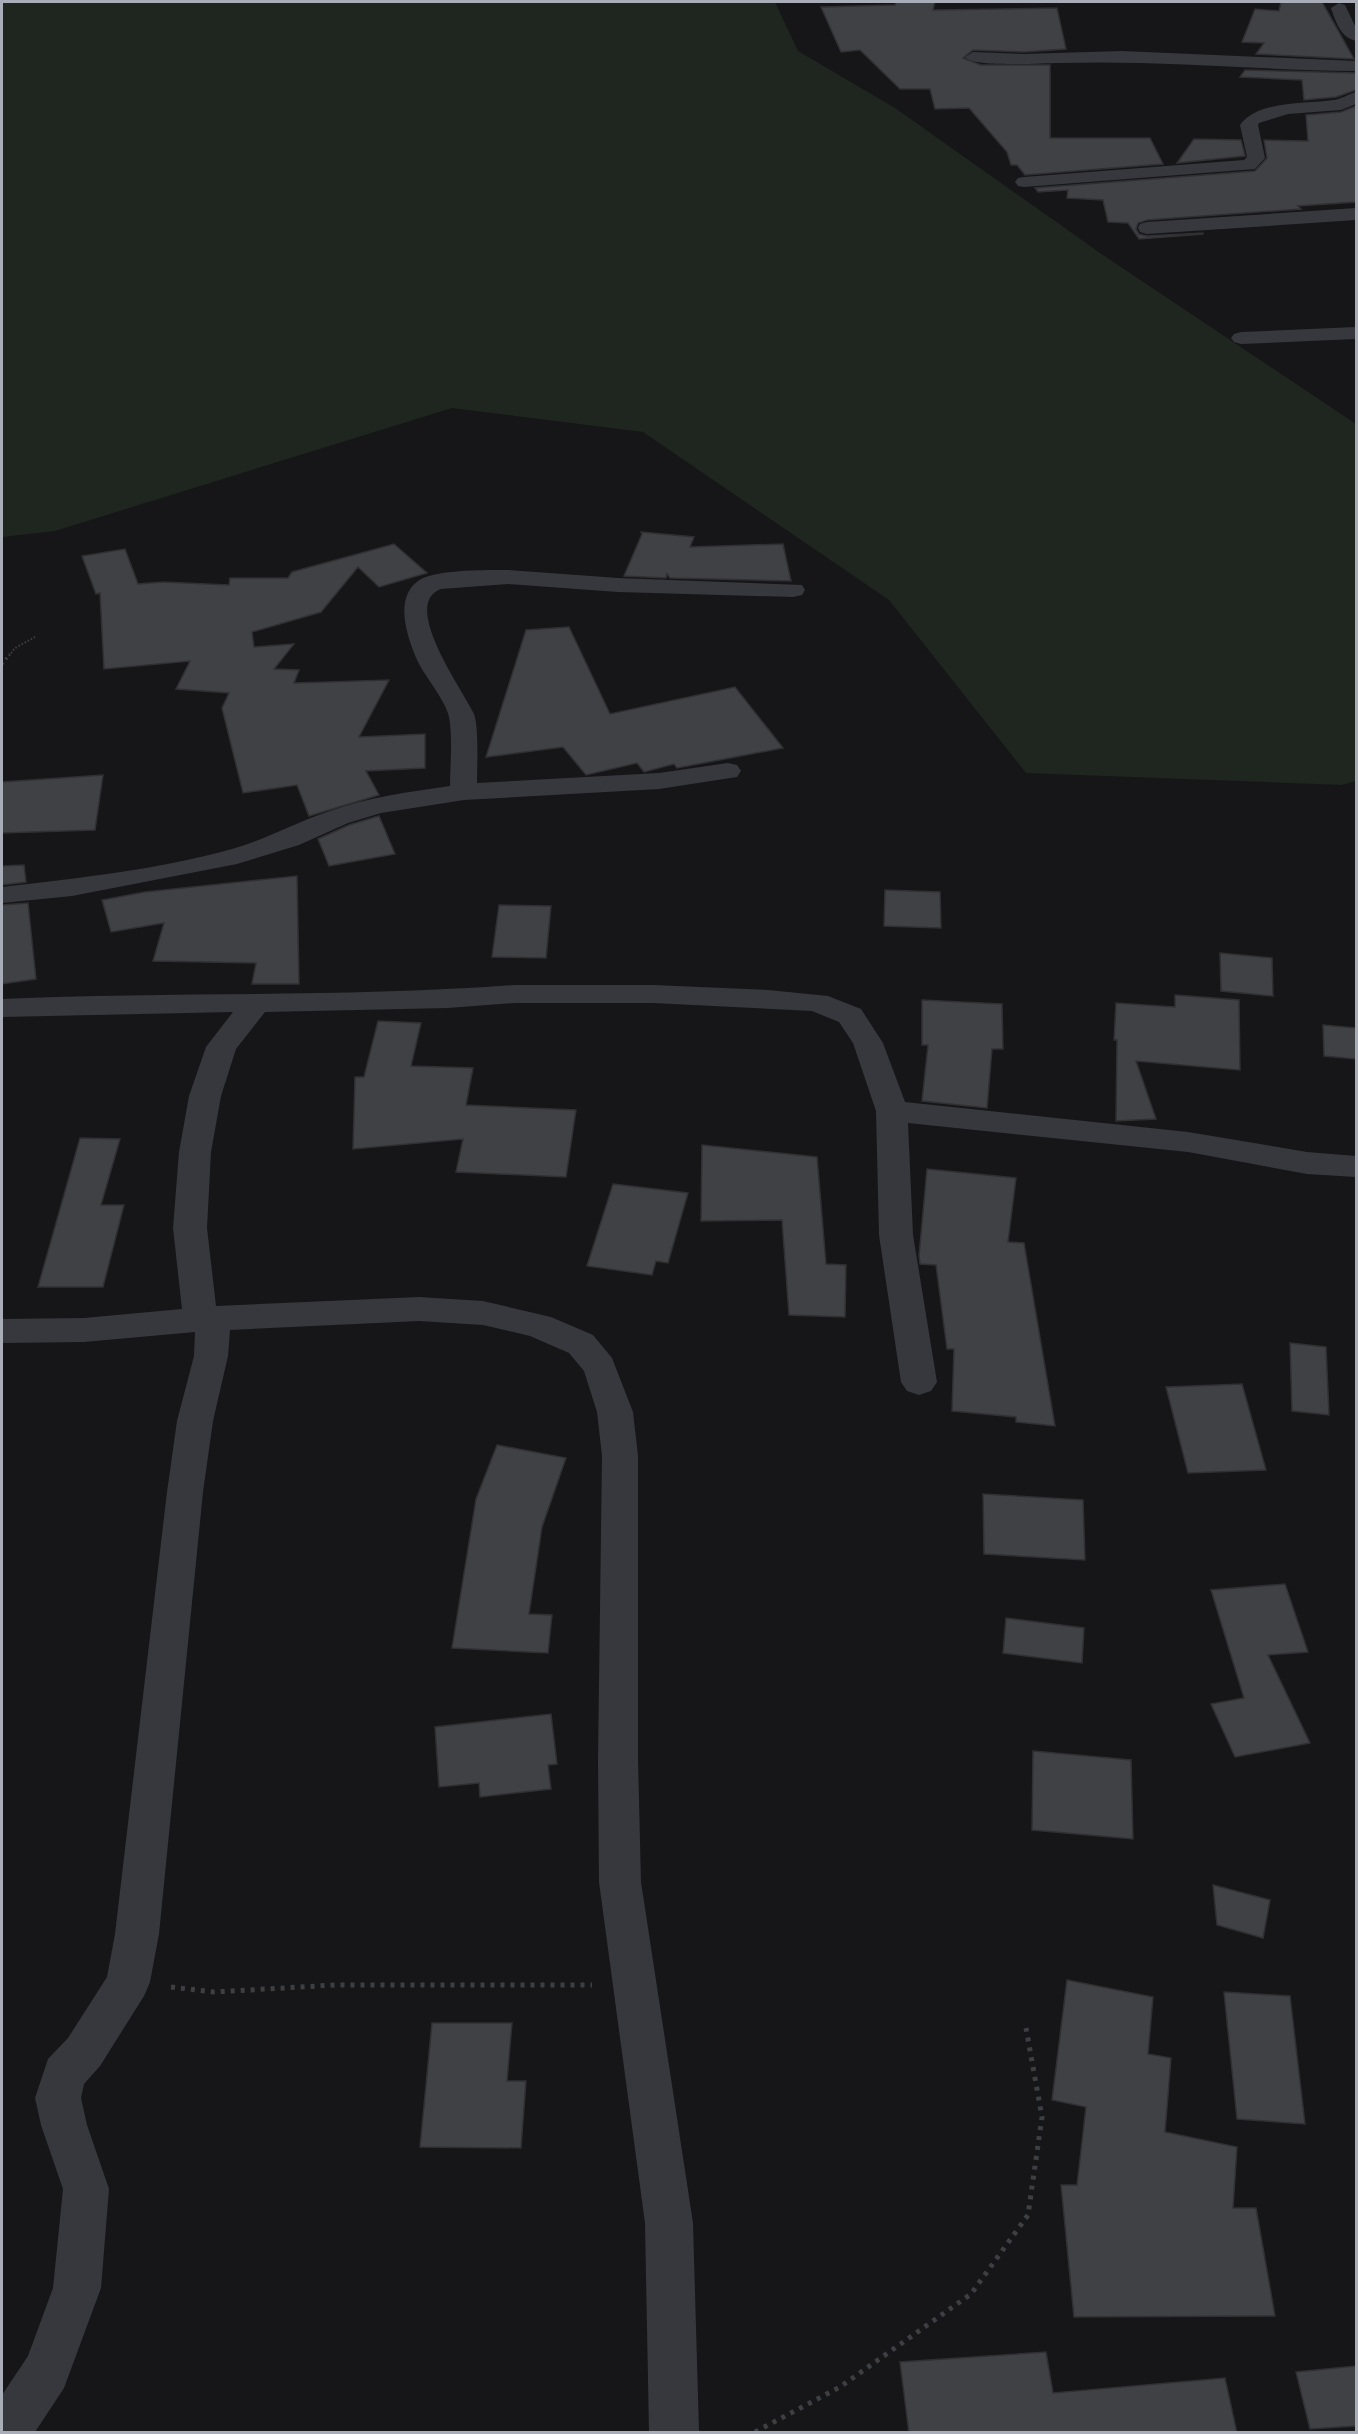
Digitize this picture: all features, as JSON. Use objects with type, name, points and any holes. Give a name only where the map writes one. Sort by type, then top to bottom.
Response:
[{"type":"street","points":[[1339,8],[1346,27],[1356,36]]},
{"type":"street","points":[[973,57],[1023,59],[1122,56],[1356,66]]},
{"type":"street","points":[[1024,182],[1249,165],[1256,158],[1249,125],[1252,119],[1287,109],[1341,105],[1356,97]]},
{"type":"street","points":[[1147,228],[1356,214]]},
{"type":"street","points":[[1241,338],[1356,333]]},
{"type":"street","points":[[464,792],[462,716],[429,661],[418,626],[419,596],[426,586],[437,582],[467,578],[508,577],[618,585],[793,590]]},
{"type":"street","points":[[2,895],[84,886],[237,856],[289,839],[338,817],[378,805],[464,792],[659,781],[728,771]]},
{"type":"street","points":[[2,1008],[258,1001],[448,999],[550,994],[653,994],[817,1002],[850,1016],[868,1043],[892,1111],[896,1235],[919,1382]]},
{"type":"street","points":[[6,2433],[47,2371],[77,2288],[86,2189],[64,2125],[58,2098],[64,2074],[84,2052],[128,1982],[137,1934],[185,1492],[195,1421],[211,1356],[190,1228],[197,1141],[205,1096],[221,1047],[258,1001]]},
{"type":"street","points":[[892,1111],[1188,1142],[1307,1163],[1356,1167]]},
{"type":"street","points":[[2,1331],[84,1330],[206,1319],[419,1309],[483,1313],[539,1326],[580,1344],[600,1367],[615,1412],[620,1456],[618,1760],[620,1882],[669,2223],[674,2433]]},
{"type":"path","points":[[2,664],[15,648],[35,637]]},
{"type":"path","points":[[128,1982],[214,1992],[335,1985],[634,1985]]},
{"type":"path","points":[[755,2433],[840,2387],[971,2294],[1028,2215],[1042,2117],[1026,2028]]},
{"type":"shaded area","points":[[2,2],[775,2],[798,51],[895,108],[1103,255],[1356,424],[1356,781],[1342,785],[1026,773],[889,600],[643,432],[452,408],[55,531],[2,537]]},
{"type":"building","points":[[896,2],[935,2],[933,10],[1057,8],[1066,49],[1023,52],[973,50],[963,58],[981,65],[1050,65],[1050,138],[1150,138],[1163,164],[1025,175],[1017,165],[1011,165],[1007,152],[969,108],[935,109],[930,89],[900,89],[860,50],[841,52],[821,7],[895,5]]},
{"type":"building","points":[[1281,2],[1322,2],[1354,59],[1256,54],[1264,43],[1242,42],[1255,9],[1279,11]]},
{"type":"building","points":[[1245,70],[1356,73],[1356,90],[1336,97],[1304,100],[1302,80],[1240,77]]},
{"type":"building","points":[[1356,106],[1356,202],[1298,206],[1301,209],[1147,220],[1138,223],[1136,229],[1139,234],[1147,236],[1203,234],[1139,239],[1128,223],[1108,222],[1103,200],[1067,198],[1068,190],[1038,192],[1035,188],[1255,171],[1267,158],[1264,140],[1308,141],[1306,115],[1341,112]]},
{"type":"building","points":[[1194,139],[1241,140],[1245,156],[1177,163]]},
{"type":"building","points":[[641,532],[694,537],[690,547],[783,544],[791,581],[670,578],[667,574],[666,578],[624,576]]},
{"type":"building","points":[[394,544],[427,573],[379,587],[358,567],[321,612],[252,632],[254,647],[294,644],[274,669],[299,670],[294,683],[389,680],[359,737],[425,734],[425,768],[366,771],[379,795],[309,816],[297,785],[243,793],[222,708],[229,693],[176,689],[190,661],[104,669],[100,593],[96,594],[82,556],[125,549],[138,584],[163,582],[229,585],[230,578],[288,578],[292,572]]},
{"type":"building","points":[[569,627],[610,714],[735,687],[783,748],[677,768],[674,764],[644,772],[637,763],[586,775],[563,747],[486,757],[526,630]]},
{"type":"building","points":[[103,775],[95,830],[2,833],[2,782]]},
{"type":"building","points":[[379,816],[395,854],[329,866],[318,839],[349,825]]},
{"type":"building","points":[[24,865],[26,882],[2,885],[2,866]]},
{"type":"building","points":[[297,876],[299,984],[252,984],[256,963],[153,961],[164,923],[111,932],[102,900],[145,892]]},
{"type":"building","points":[[885,890],[940,892],[941,928],[884,926]]},
{"type":"building","points":[[28,903],[36,979],[2,984],[2,905]]},
{"type":"building","points":[[499,905],[551,906],[546,958],[492,957]]},
{"type":"building","points":[[1220,953],[1272,958],[1273,996],[1221,991]]},
{"type":"building","points":[[1175,995],[1239,1000],[1240,1070],[1136,1061],[1156,1119],[1116,1121],[1117,1040],[1114,1040],[1116,1003],[1175,1007]]},
{"type":"building","points":[[922,1000],[1002,1004],[1003,1049],[992,1049],[987,1108],[922,1101],[928,1045],[922,1045]]},
{"type":"building","points":[[378,1021],[421,1023],[411,1066],[473,1068],[466,1105],[576,1110],[566,1177],[456,1172],[463,1139],[353,1149],[355,1077],[364,1077]]},
{"type":"building","points":[[1323,1025],[1356,1028],[1356,1059],[1324,1056]]},
{"type":"building","points":[[80,1138],[120,1139],[101,1205],[124,1205],[103,1287],[38,1287]]},
{"type":"building","points":[[702,1145],[817,1157],[826,1264],[846,1265],[845,1317],[789,1315],[782,1220],[701,1221]]},
{"type":"building","points":[[927,1169],[1016,1178],[1008,1242],[1024,1243],[1055,1426],[1016,1422],[1016,1417],[952,1411],[954,1349],[947,1349],[936,1265],[920,1264],[919,1256]]},
{"type":"building","points":[[613,1184],[688,1193],[668,1263],[656,1261],[652,1275],[587,1266]]},
{"type":"building","points":[[1290,1343],[1326,1347],[1329,1415],[1292,1411]]},
{"type":"building","points":[[1242,1384],[1266,1470],[1188,1473],[1166,1387]]},
{"type":"building","points":[[497,1445],[566,1458],[542,1527],[529,1614],[552,1615],[548,1653],[452,1648],[476,1499]]},
{"type":"building","points":[[983,1494],[1083,1500],[1085,1560],[984,1554]]},
{"type":"building","points":[[1285,1584],[1308,1652],[1268,1655],[1310,1743],[1235,1757],[1211,1704],[1244,1698],[1211,1590]]},
{"type":"building","points":[[1006,1618],[1084,1628],[1082,1663],[1003,1653]]},
{"type":"building","points":[[551,1714],[557,1764],[548,1765],[551,1789],[480,1797],[479,1783],[439,1787],[435,1727]]},
{"type":"building","points":[[1033,1751],[1131,1760],[1133,1839],[1032,1830]]},
{"type":"building","points":[[1213,1885],[1270,1900],[1263,1938],[1217,1925]]},
{"type":"building","points":[[1067,1980],[1153,1997],[1148,2054],[1171,2058],[1165,2132],[1237,2147],[1233,2208],[1256,2208],[1275,2316],[1074,2317],[1061,2185],[1077,2185],[1086,2107],[1052,2100]]},
{"type":"building","points":[[1224,1992],[1290,1996],[1305,2124],[1237,2119]]},
{"type":"building","points":[[432,2023],[512,2023],[507,2081],[526,2081],[521,2148],[420,2147]]},
{"type":"building","points":[[1046,2352],[1053,2393],[1225,2378],[1237,2433],[909,2433],[900,2362]]},
{"type":"building","points":[[1356,2366],[1356,2426],[1310,2429],[1296,2372]]}]
